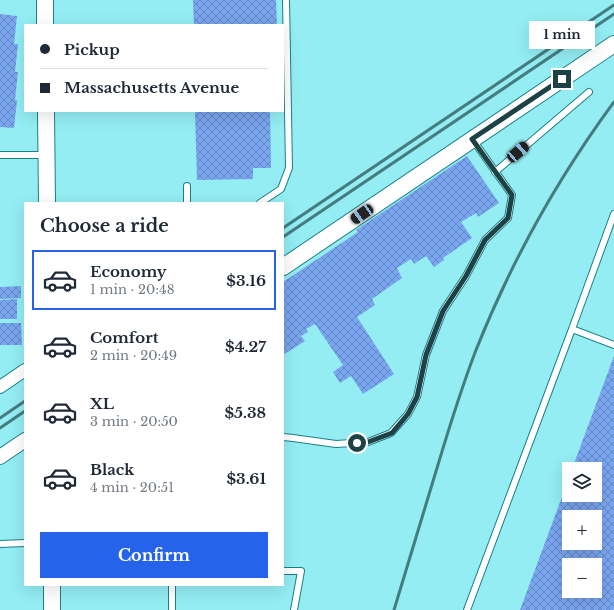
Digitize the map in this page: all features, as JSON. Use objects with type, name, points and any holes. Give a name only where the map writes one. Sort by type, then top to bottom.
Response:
[{"type":"main road","points":[[45,0],[45,24]]},
{"type":"main road","points":[[284,266],[614,44]]},
{"type":"main road","points":[[46,112],[47,202]]},
{"type":"main road","points":[[52,586],[52,610]]},
{"type":"street","points":[[0,388],[24,371]]},
{"type":"street","points":[[0,457],[24,441]]},
{"type":"lane","points":[[262,202],[281,189],[289,168],[286,0]]},
{"type":"lane","points":[[495,172],[589,92]]},
{"type":"lane","points":[[284,437],[336,444],[368,442],[392,433],[408,414],[417,397],[426,355],[443,311],[466,276],[485,240],[508,218],[512,195],[472,139]]},
{"type":"lane","points":[[0,155],[47,155]]},
{"type":"lane","points":[[187,186],[187,202]]},
{"type":"lane","points":[[467,610],[614,214]]},
{"type":"lane","points":[[572,329],[614,345]]},
{"type":"lane","points":[[0,544],[24,543]]},
{"type":"lane","points":[[284,570],[301,571],[294,610]]},
{"type":"lane","points":[[172,586],[172,610]]},
{"type":"building","points":[[193,0],[276,0],[277,24],[194,24]]},
{"type":"building","points":[[0,14],[17,16],[14,44],[18,44],[15,72],[18,72],[14,128],[0,127]]},
{"type":"building","points":[[195,112],[270,112],[271,168],[253,168],[253,179],[197,180]]},
{"type":"building","points":[[467,156],[499,203],[478,217],[476,213],[461,222],[472,238],[443,258],[444,260],[434,267],[426,256],[414,264],[411,259],[397,268],[402,278],[372,299],[375,305],[357,317],[394,374],[363,394],[351,376],[340,383],[333,372],[343,365],[315,324],[306,329],[308,332],[301,336],[305,341],[284,354],[284,281],[358,232],[356,230]]},
{"type":"building","points":[[21,286],[21,298],[0,299],[0,287]]},
{"type":"building","points":[[17,299],[17,319],[0,319],[0,300]]},
{"type":"building","points":[[0,323],[21,323],[22,345],[0,345]]},
{"type":"building","points":[[614,356],[614,610],[520,610],[562,497],[562,502],[602,502],[602,462],[575,462]]},
{"type":"railway","points":[[284,227],[614,5]]},
{"type":"railway","points":[[284,236],[614,14]]},
{"type":"railway","points":[[394,610],[455,409],[476,350],[490,317],[504,285],[537,222],[574,160],[614,102]]},
{"type":"railway","points":[[0,418],[24,402]]},
{"type":"railway","points":[[0,428],[24,412]]},
{"type":"route","points":[[357,443],[368,442],[392,433],[408,414],[417,397],[426,355],[443,311],[466,276],[485,240],[508,218],[512,195],[472,139],[562,79]]}]
